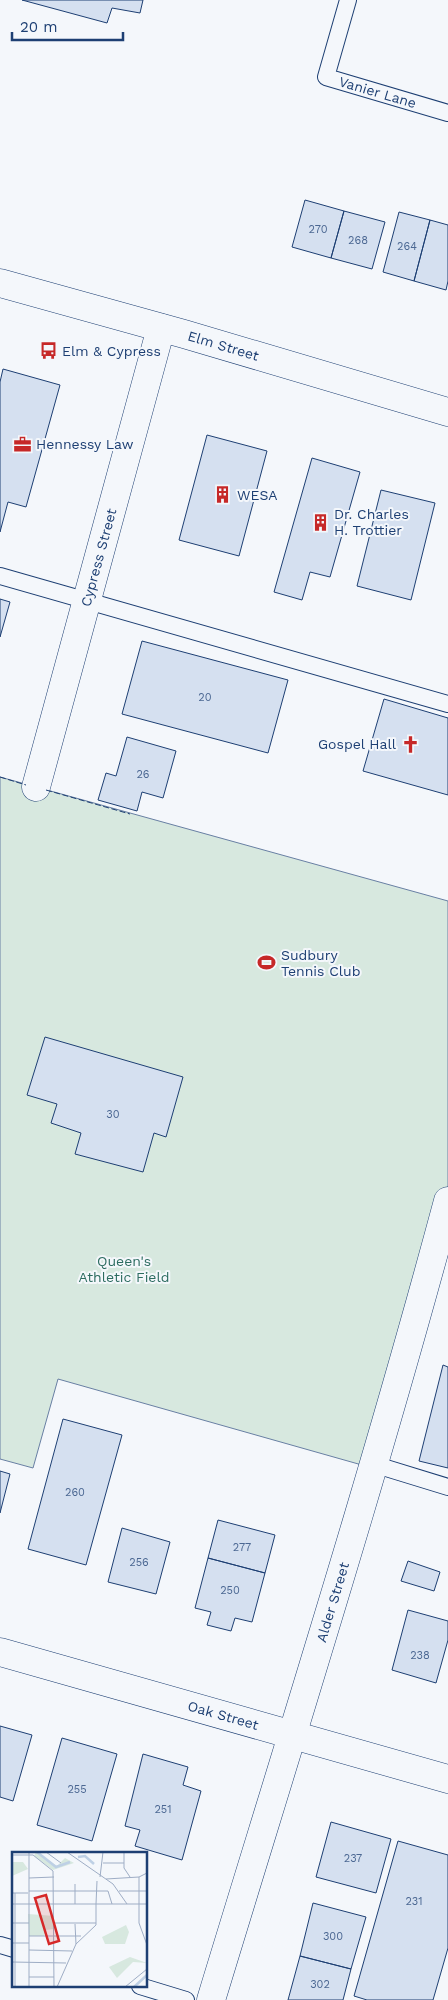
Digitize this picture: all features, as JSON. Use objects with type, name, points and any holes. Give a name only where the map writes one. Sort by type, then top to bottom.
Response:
[{"type":"street","name":"Elm Street","points":[[0,283],[448,412]]},
{"type":"street","name":"Cypress Street","points":[[36,788],[161,328]]},
{"type":"street","name":"Alder Street","points":[[211,2000],[293,1734],[447,1208]]},
{"type":"street","name":"Oak Street","points":[[0,1652],[448,1779]]},
{"type":"lane","name":"Vanier Lane","points":[[348,0],[326,77],[448,113]]},
{"type":"lane","points":[[0,576],[448,704]]},
{"type":"lane","points":[[373,1464],[448,1487]]},
{"type":"lane","points":[[147,1988],[186,2000]]},
{"type":"green space","name":"Queen's Athletic Field","points":[[0,777],[448,901],[448,1189],[369,1467],[58,1379],[33,1468],[0,1459]]},
{"type":"building","points":[[22,0],[143,0],[140,13],[112,8],[107,23]]},
{"type":"building","points":[[305,200],[344,211],[331,258],[292,247]]},
{"type":"building","points":[[344,211],[385,222],[372,269],[331,258]]},
{"type":"building","points":[[399,212],[430,220],[414,281],[383,272]]},
{"type":"building","points":[[430,220],[448,225],[448,281],[446,290],[414,281]]},
{"type":"building","name":"Hennessy Law","points":[[3,369],[60,385],[26,507],[8,502],[0,532],[0,382]]},
{"type":"building","name":"WESA","points":[[207,435],[267,451],[239,556],[179,540]]},
{"type":"building","name":"Dr. Charles H. Trottier","points":[[312,458],[360,472],[330,577],[310,572],[302,600],[274,592]]},
{"type":"building","points":[[381,490],[435,503],[411,600],[357,586]]},
{"type":"building","points":[[0,599],[10,602],[0,637]]},
{"type":"building","points":[[142,641],[288,680],[268,753],[122,714]]},
{"type":"building","name":"Gospel Hall","points":[[384,699],[448,718],[448,795],[363,771]]},
{"type":"building","points":[[127,737],[176,751],[163,798],[142,792],[137,811],[98,800],[106,773],[116,776]]},
{"type":"building","points":[[45,1037],[183,1077],[166,1137],[154,1133],[143,1172],[75,1154],[81,1133],[51,1123],[57,1104],[27,1095]]},
{"type":"building","points":[[443,1365],[448,1367],[448,1468],[419,1461]]},
{"type":"building","points":[[63,1419],[122,1435],[86,1565],[28,1549]]},
{"type":"building","points":[[0,1471],[10,1474],[0,1513]]},
{"type":"building","points":[[218,1520],[275,1535],[265,1573],[208,1558]]},
{"type":"building","points":[[122,1528],[170,1542],[156,1594],[108,1582]]},
{"type":"building","points":[[208,1558],[265,1573],[252,1622],[235,1618],[231,1631],[207,1625],[211,1612],[195,1608]]},
{"type":"building","points":[[408,1561],[440,1572],[434,1591],[401,1581]]},
{"type":"building","points":[[408,1610],[448,1621],[448,1640],[436,1683],[392,1670]]},
{"type":"building","points":[[0,1726],[32,1735],[13,1801],[0,1797]]},
{"type":"building","points":[[62,1738],[117,1754],[92,1841],[37,1825]]},
{"type":"building","points":[[143,1754],[188,1767],[183,1785],[201,1791],[182,1860],[135,1846],[140,1830],[125,1826]]},
{"type":"building","points":[[331,1822],[391,1839],[376,1893],[316,1877]]},
{"type":"building","points":[[398,1841],[448,1855],[448,1948],[433,2000],[367,2000],[354,1996]]},
{"type":"building","points":[[313,1903],[366,1917],[351,1969],[300,1956]]},
{"type":"building","points":[[300,1956],[351,1969],[343,2000],[288,2000]]},
{"type":"fence","points":[[0,777],[26,785]]},
{"type":"fence","points":[[46,790],[130,814]]},
{"type":"place","name":"Elm & Cypress","points":[[48,351]]},
{"type":"place","name":"Hennessy Law","points":[[22,444]]},
{"type":"place","name":"WESA","points":[[223,495]]},
{"type":"place","name":"Dr. Charles H. Trottier","points":[[320,522]]},
{"type":"place","name":"Gospel Hall","points":[[410,744]]},
{"type":"place","name":"Sudbury Tennis Club","points":[[267,963]]}]
